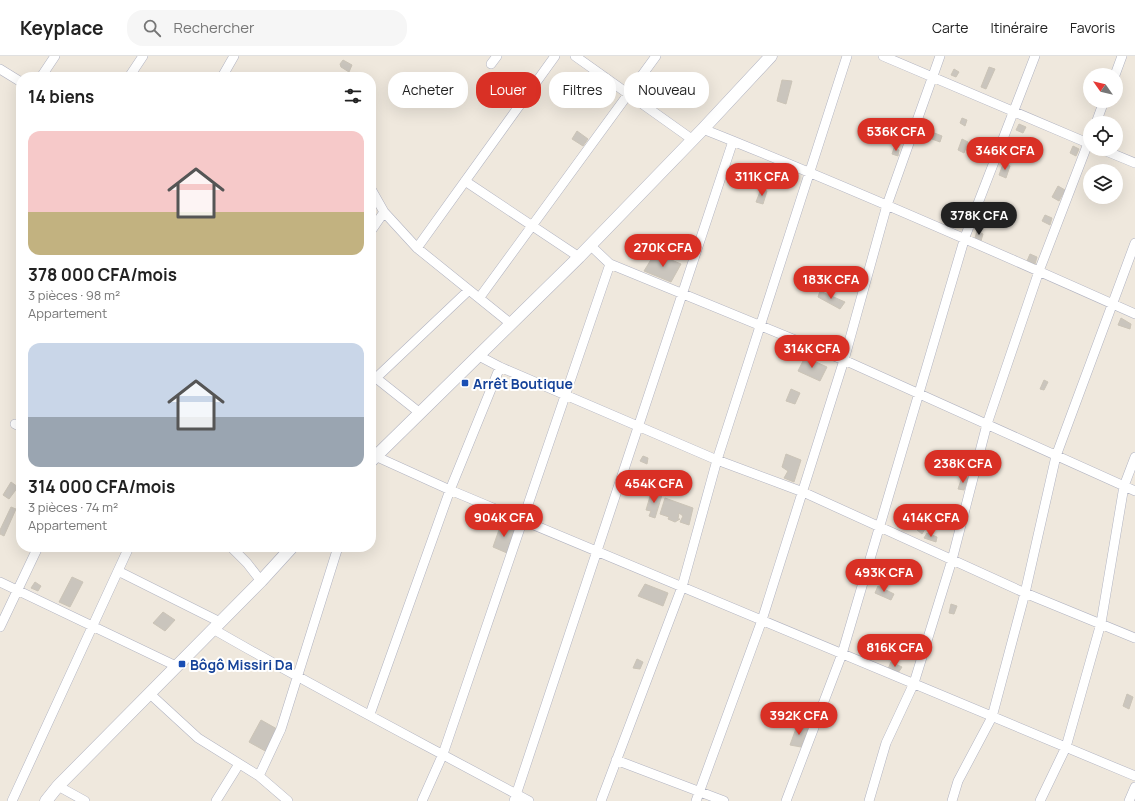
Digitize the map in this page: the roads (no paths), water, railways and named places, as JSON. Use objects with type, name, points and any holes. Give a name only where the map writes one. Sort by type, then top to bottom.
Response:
[{"type":"main road","points":[[376,455],[479,356],[510,323],[704,130],[771,56]]},
{"type":"main road","points":[[46,801],[58,786],[261,581],[287,552]]},
{"type":"street","points":[[44,72],[55,56]]},
{"type":"street","points":[[133,72],[143,56]]},
{"type":"street","points":[[227,72],[234,56]]},
{"type":"street","points":[[491,64],[497,56]]},
{"type":"street","points":[[417,248],[555,56]]},
{"type":"street","points":[[575,56],[624,91]]},
{"type":"street","points":[[644,72],[656,56]]},
{"type":"street","points":[[601,801],[682,587],[718,460],[847,56]]},
{"type":"street","points":[[883,56],[1013,112],[1083,140]]},
{"type":"street","points":[[696,801],[762,620],[844,360],[887,205],[931,76],[940,56]]},
{"type":"street","points":[[786,801],[842,654],[965,237],[1035,56]]},
{"type":"street","points":[[1117,68],[1122,56]]},
{"type":"street","points":[[0,68],[16,79]]},
{"type":"street","points":[[480,297],[624,100]]},
{"type":"street","points":[[648,108],[693,140]]},
{"type":"street","points":[[704,130],[810,172],[965,237],[1135,314]]},
{"type":"street","points":[[516,798],[733,141]]},
{"type":"street","points":[[869,801],[886,743],[914,684],[952,560],[987,424],[1039,270],[1084,156]]},
{"type":"street","points":[[1118,156],[1135,163]]},
{"type":"street","points":[[465,181],[579,256]]},
{"type":"street","points":[[376,198],[384,212],[417,248],[469,290],[480,297],[510,323]]},
{"type":"street","points":[[376,224],[384,212]]},
{"type":"street","points":[[952,801],[958,781],[992,717],[1025,593],[1056,456],[1135,243]]},
{"type":"street","points":[[590,245],[610,264],[844,360],[1135,491]]},
{"type":"street","points":[[422,801],[444,754],[610,264]]},
{"type":"street","points":[[376,374],[469,290]]},
{"type":"street","points":[[479,356],[500,367],[718,460],[803,492],[1025,593],[1135,638]]},
{"type":"street","points":[[370,714],[450,490],[500,367]]},
{"type":"street","points":[[376,378],[420,413]]},
{"type":"street","points":[[1040,801],[1066,747],[1101,623],[1124,486],[1135,457]]},
{"type":"street","points":[[376,459],[1135,776]]},
{"type":"street","points":[[0,627],[36,552]]},
{"type":"street","points":[[12,801],[127,552]]},
{"type":"street","points":[[236,552],[261,581]]},
{"type":"street","points":[[259,776],[280,729],[298,677],[336,552]]},
{"type":"street","points":[[118,571],[216,625],[298,677],[444,754],[516,798],[529,801]]},
{"type":"street","points":[[0,582],[176,666]]},
{"type":"street","points":[[149,693],[198,738],[259,776],[288,801]]},
{"type":"street","points":[[616,760],[724,801]]},
{"type":"street","points":[[216,801],[239,764]]},
{"type":"street","points":[[58,786],[85,801]]},
{"type":"street","points":[[1129,801],[1135,787]]},
{"type":"place","name":"Arrêt Boutique","points":[[465,383]]},
{"type":"place","name":"Bôgô Missiri Da","points":[[182,664]]}]
